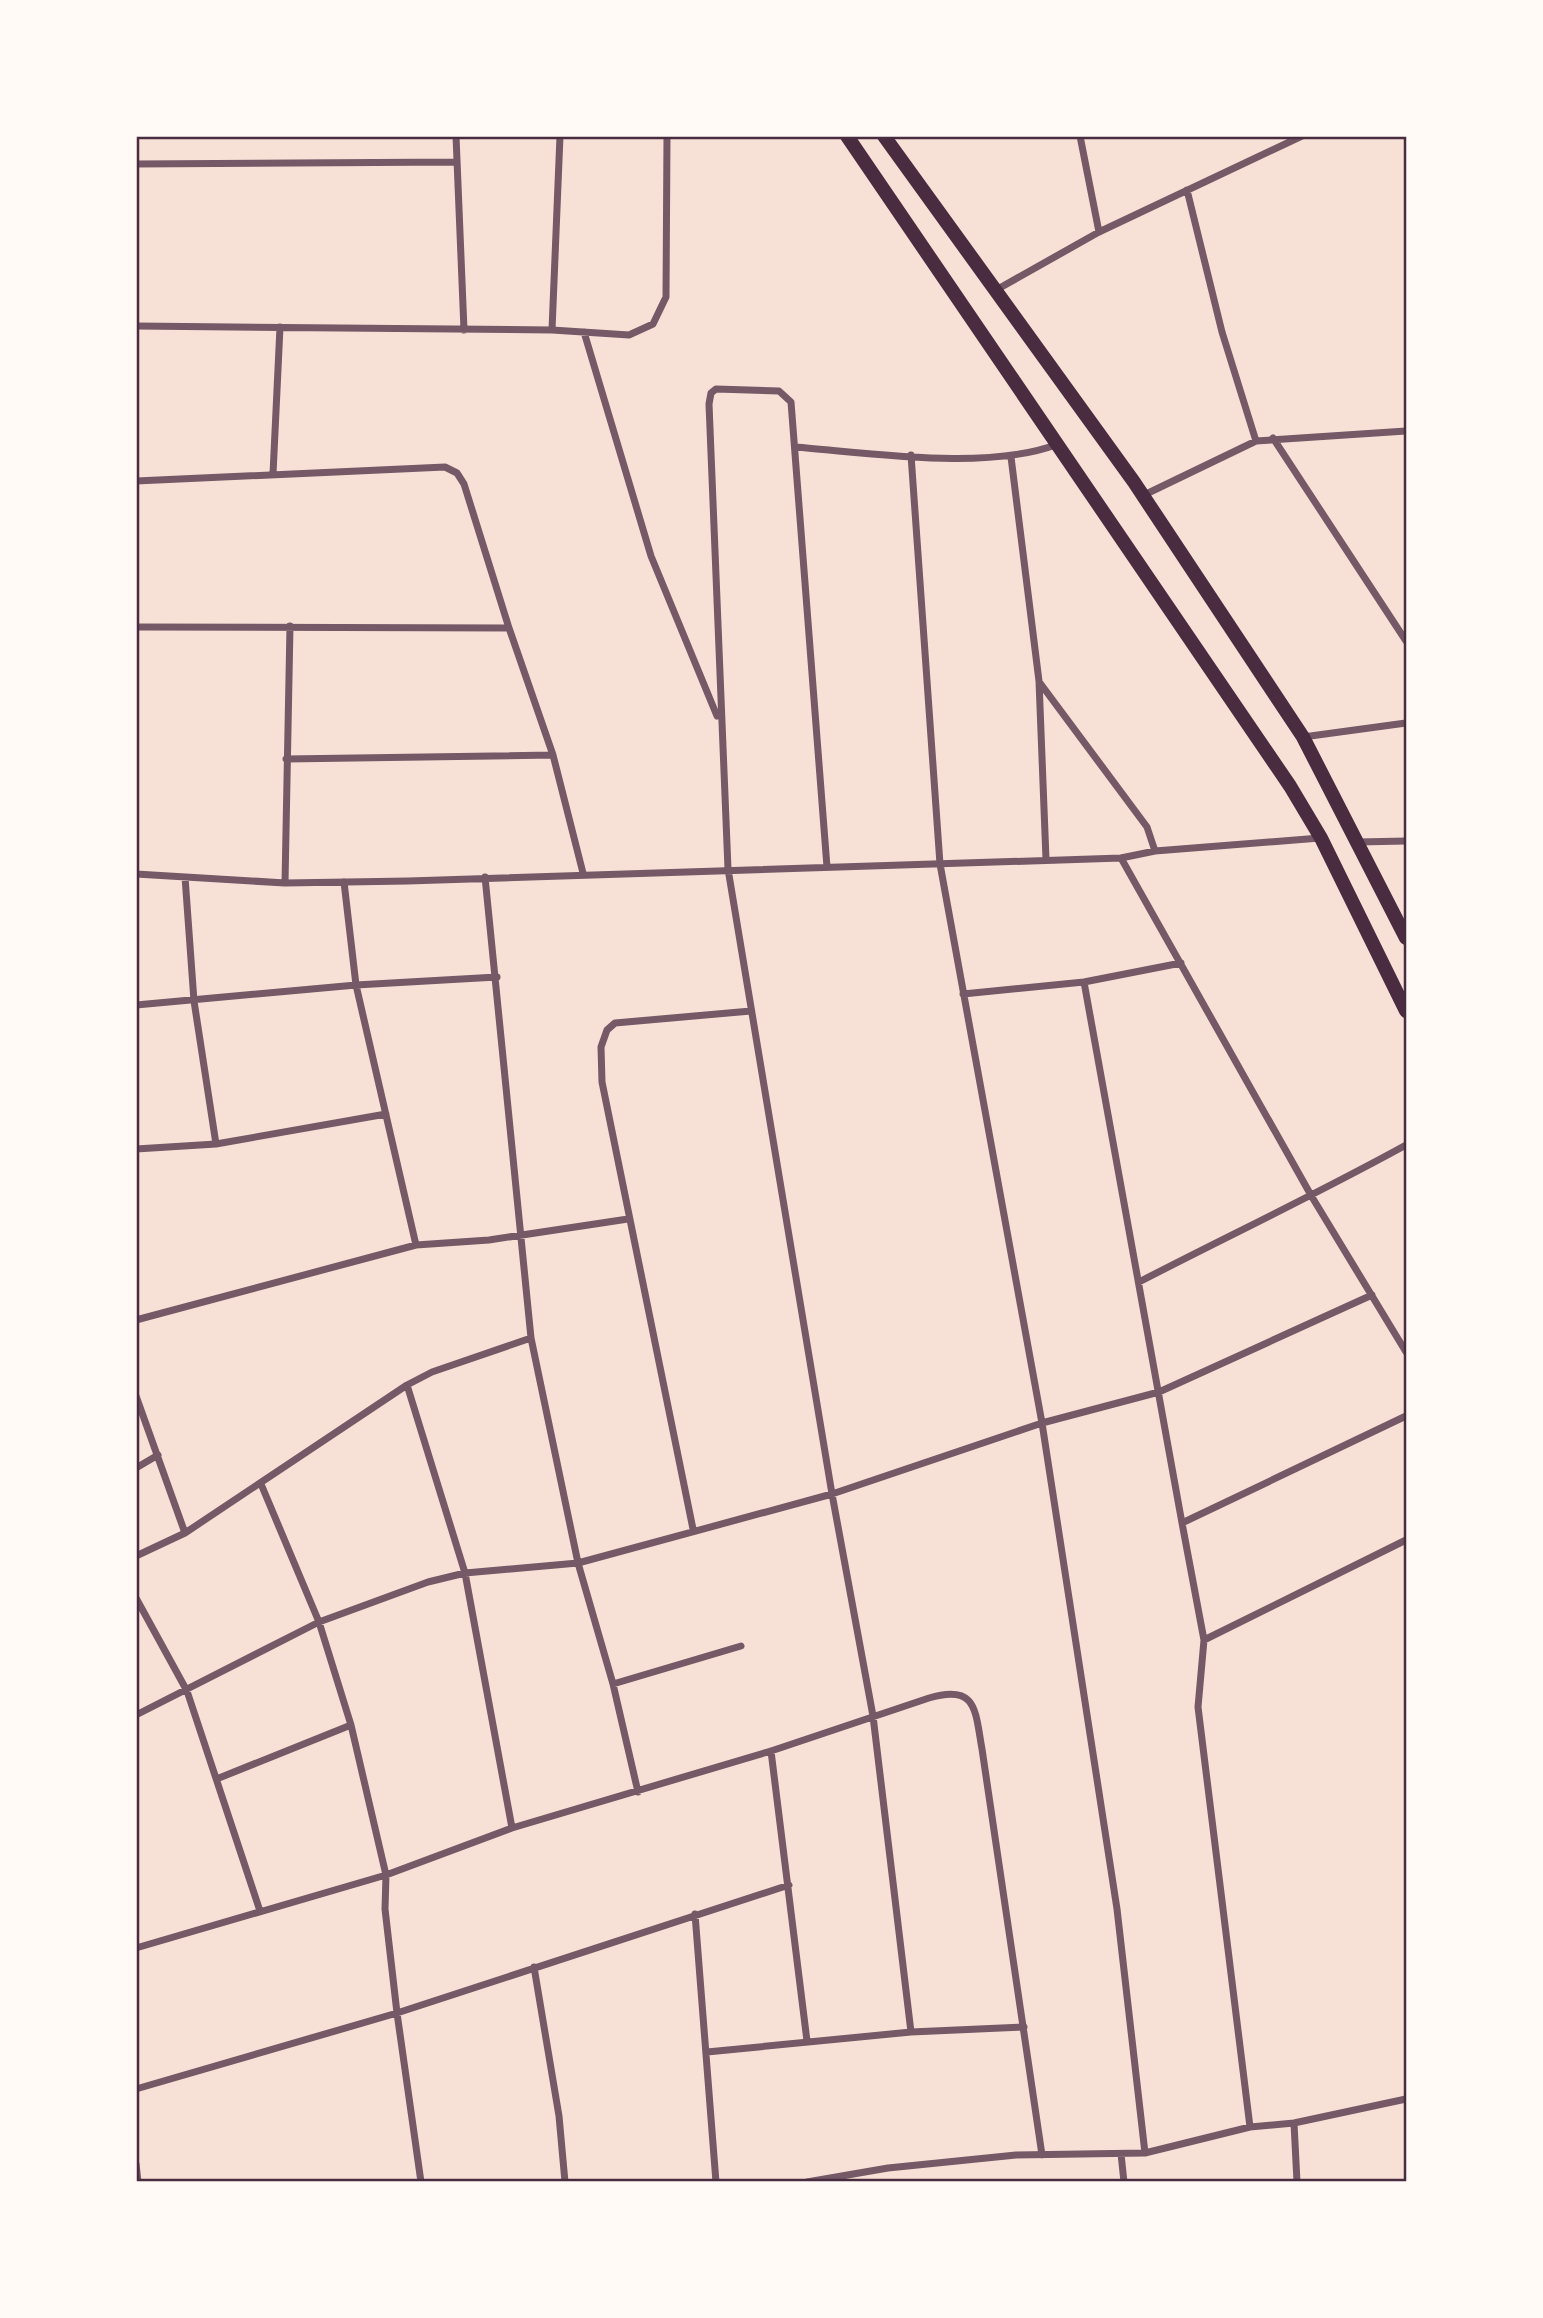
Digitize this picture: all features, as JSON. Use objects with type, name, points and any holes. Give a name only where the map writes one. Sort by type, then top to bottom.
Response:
[{"type":"main road","points":[[847,136],[1059,443],[1290,786],[1321,838],[1406,1012]]},
{"type":"main road","points":[[884,136],[1143,496],[1303,737],[1406,938]]},
{"type":"street","points":[[456,136],[464,330]]},
{"type":"street","points":[[552,330],[561,136]]},
{"type":"street","points":[[136,326],[552,330],[629,335],[653,324],[666,298],[667,136]]},
{"type":"street","points":[[1080,136],[1099,232]]},
{"type":"street","points":[[996,290],[1099,232],[1302,136]]},
{"type":"street","points":[[136,164],[456,162]]},
{"type":"street","points":[[1187,190],[1222,332],[1256,441]]},
{"type":"street","points":[[273,474],[281,327]]},
{"type":"street","points":[[584,332],[651,556],[720,723]]},
{"type":"street","points":[[827,867],[791,402],[779,391],[728,388],[711,393],[720,723],[728,869],[832,1494],[873,1716],[911,2032]]},
{"type":"street","points":[[1143,496],[1256,441],[1406,431]]},
{"type":"street","points":[[1273,438],[1406,641]]},
{"type":"street","points":[[795,447],[911,456],[1011,457],[1059,443]]},
{"type":"street","points":[[911,456],[940,864],[1042,1423],[1117,1909],[1145,2153]]},
{"type":"street","points":[[1011,457],[1039,681],[1046,859]]},
{"type":"street","points":[[136,481],[427,466],[446,467],[457,473],[464,484],[509,628],[553,755],[583,873]]},
{"type":"street","points":[[285,883],[290,626]]},
{"type":"street","points":[[136,627],[509,628]]},
{"type":"street","points":[[1039,681],[1147,827],[1155,851]]},
{"type":"street","points":[[1303,737],[1406,723]]},
{"type":"street","points":[[286,759],[553,755]]},
{"type":"street","points":[[136,874],[285,883],[940,864],[1121,858],[1155,851],[1321,838]]},
{"type":"street","points":[[1357,842],[1406,841]]},
{"type":"street","points":[[1121,858],[1312,1197],[1406,1352]]},
{"type":"street","points":[[186,877],[194,1001],[216,1144]]},
{"type":"street","points":[[485,877],[531,1338],[578,1563],[613,1684],[638,1792]]},
{"type":"street","points":[[344,882],[356,985],[416,1245]]},
{"type":"street","points":[[963,994],[1084,982],[1181,963]]},
{"type":"street","points":[[136,1005],[356,985],[497,977]]},
{"type":"street","points":[[1084,982],[1204,1640],[1198,1707],[1250,2127]]},
{"type":"street","points":[[693,1529],[628,1219],[602,1082],[601,1046],[607,1030],[615,1023],[751,1011]]},
{"type":"street","points":[[136,1149],[216,1144],[386,1114]]},
{"type":"street","points":[[1139,1282],[1312,1197],[1406,1145]]},
{"type":"street","points":[[136,1320],[416,1245],[489,1240],[628,1219]]},
{"type":"street","points":[[136,1715],[319,1622],[428,1582],[466,1573],[578,1563],[693,1529],[832,1494],[1042,1423],[1159,1392],[1371,1295]]},
{"type":"street","points":[[136,1556],[185,1533],[261,1485],[407,1385],[432,1372],[531,1338]]},
{"type":"street","points":[[407,1385],[466,1573],[512,1828]]},
{"type":"street","points":[[136,1396],[185,1533]]},
{"type":"street","points":[[1182,1523],[1406,1416]]},
{"type":"street","points":[[136,1468],[158,1455]]},
{"type":"street","points":[[261,1485],[319,1622],[351,1725],[386,1875],[385,1909],[421,2182]]},
{"type":"street","points":[[1204,1640],[1406,1540]]},
{"type":"street","points":[[136,1598],[187,1691],[219,1778],[260,1911]]},
{"type":"street","points":[[613,1684],[741,1646]]},
{"type":"street","points":[[136,1948],[386,1875],[512,1828],[771,1751],[948,1692],[961,1694],[973,1704],[1042,2155]]},
{"type":"street","points":[[219,1778],[351,1725]]},
{"type":"street","points":[[771,1751],[807,2042]]},
{"type":"street","points":[[136,2090],[397,2013],[789,1885]]},
{"type":"street","points":[[695,1914],[716,2182]]},
{"type":"street","points":[[534,1967],[559,2116],[565,2182]]},
{"type":"street","points":[[707,2052],[911,2032],[1024,2027]]},
{"type":"street","points":[[807,2182],[888,2168],[1042,2155],[1145,2153],[1250,2127],[1294,2123],[1406,2099]]},
{"type":"street","points":[[1294,2123],[1297,2182]]},
{"type":"street","points":[[1121,2154],[1124,2182]]},
{"type":"street","points":[[136,2164],[138,2182]]}]
